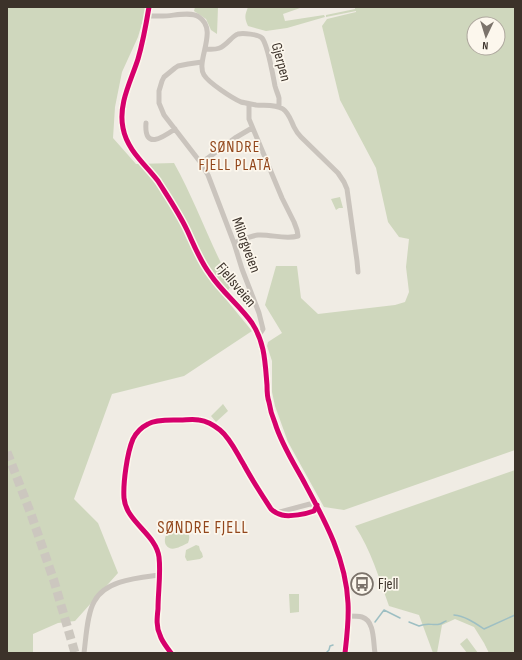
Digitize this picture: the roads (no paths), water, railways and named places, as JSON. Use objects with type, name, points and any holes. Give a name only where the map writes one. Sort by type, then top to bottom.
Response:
[{"type":"main road","name":"Fjellsveien","points":[[149,7],[138,60],[124,98],[122,120],[125,135],[130,147],[157,180],[187,228],[210,275],[250,321],[259,335],[265,357],[268,401],[275,425],[317,506],[337,548],[342,564],[347,589],[348,616],[345,653]]},
{"type":"street","points":[[148,16],[188,14],[201,18],[205,24],[207,36],[206,49],[202,62],[202,70],[205,77],[238,100],[249,104],[279,107],[284,110],[301,137],[338,173],[344,182],[348,194],[358,272]]},
{"type":"street","name":"Gjerpen","points":[[206,49],[212,50],[221,48],[233,37],[240,34],[255,35],[260,37],[265,45],[273,73],[279,97],[279,107]]},
{"type":"street","name":"Milorgveien","points":[[202,62],[182,65],[175,68],[164,77],[158,94],[159,103],[164,115],[208,175],[261,320],[263,329],[259,335]]},
{"type":"street","points":[[234,243],[252,236],[260,235],[287,237],[298,236],[294,222],[252,128],[249,119],[249,104]]},
{"type":"street","points":[[146,123],[146,133],[153,140],[166,136],[175,129]]},
{"type":"street","points":[[200,163],[252,128]]},
{"type":"street","points":[[172,653],[162,639],[158,630],[157,621],[160,575],[159,556],[156,546],[127,510],[124,497],[125,476],[132,443],[135,436],[140,430],[151,422],[164,420],[200,420],[213,425],[231,442],[271,509],[276,513],[283,516],[309,513],[314,511],[317,506],[310,504],[276,513]]},
{"type":"street","points":[[84,653],[89,615],[94,602],[100,594],[108,587],[118,582],[160,575]]},
{"type":"street","points":[[348,616],[362,617],[368,621],[372,630],[374,653]]},
{"type":"waterway","points":[[375,622],[384,610],[400,618]]},
{"type":"waterway","points":[[454,615],[466,618],[484,629],[515,615]]},
{"type":"waterway","points":[[409,622],[419,626],[425,624],[441,624],[446,621]]},
{"type":"waterway","points":[[326,653],[330,646],[333,645]]},
{"type":"tunnel","points":[[7,452],[31,514],[54,581],[75,653]]},
{"type":"place","name":"Fjell","points":[[362,584]]},
{"type":"district","name":"SØNDRE FJELL PLATÅ","points":[[235,156]]},
{"type":"district","name":"SØNDRE FJELL","points":[[203,528]]}]
